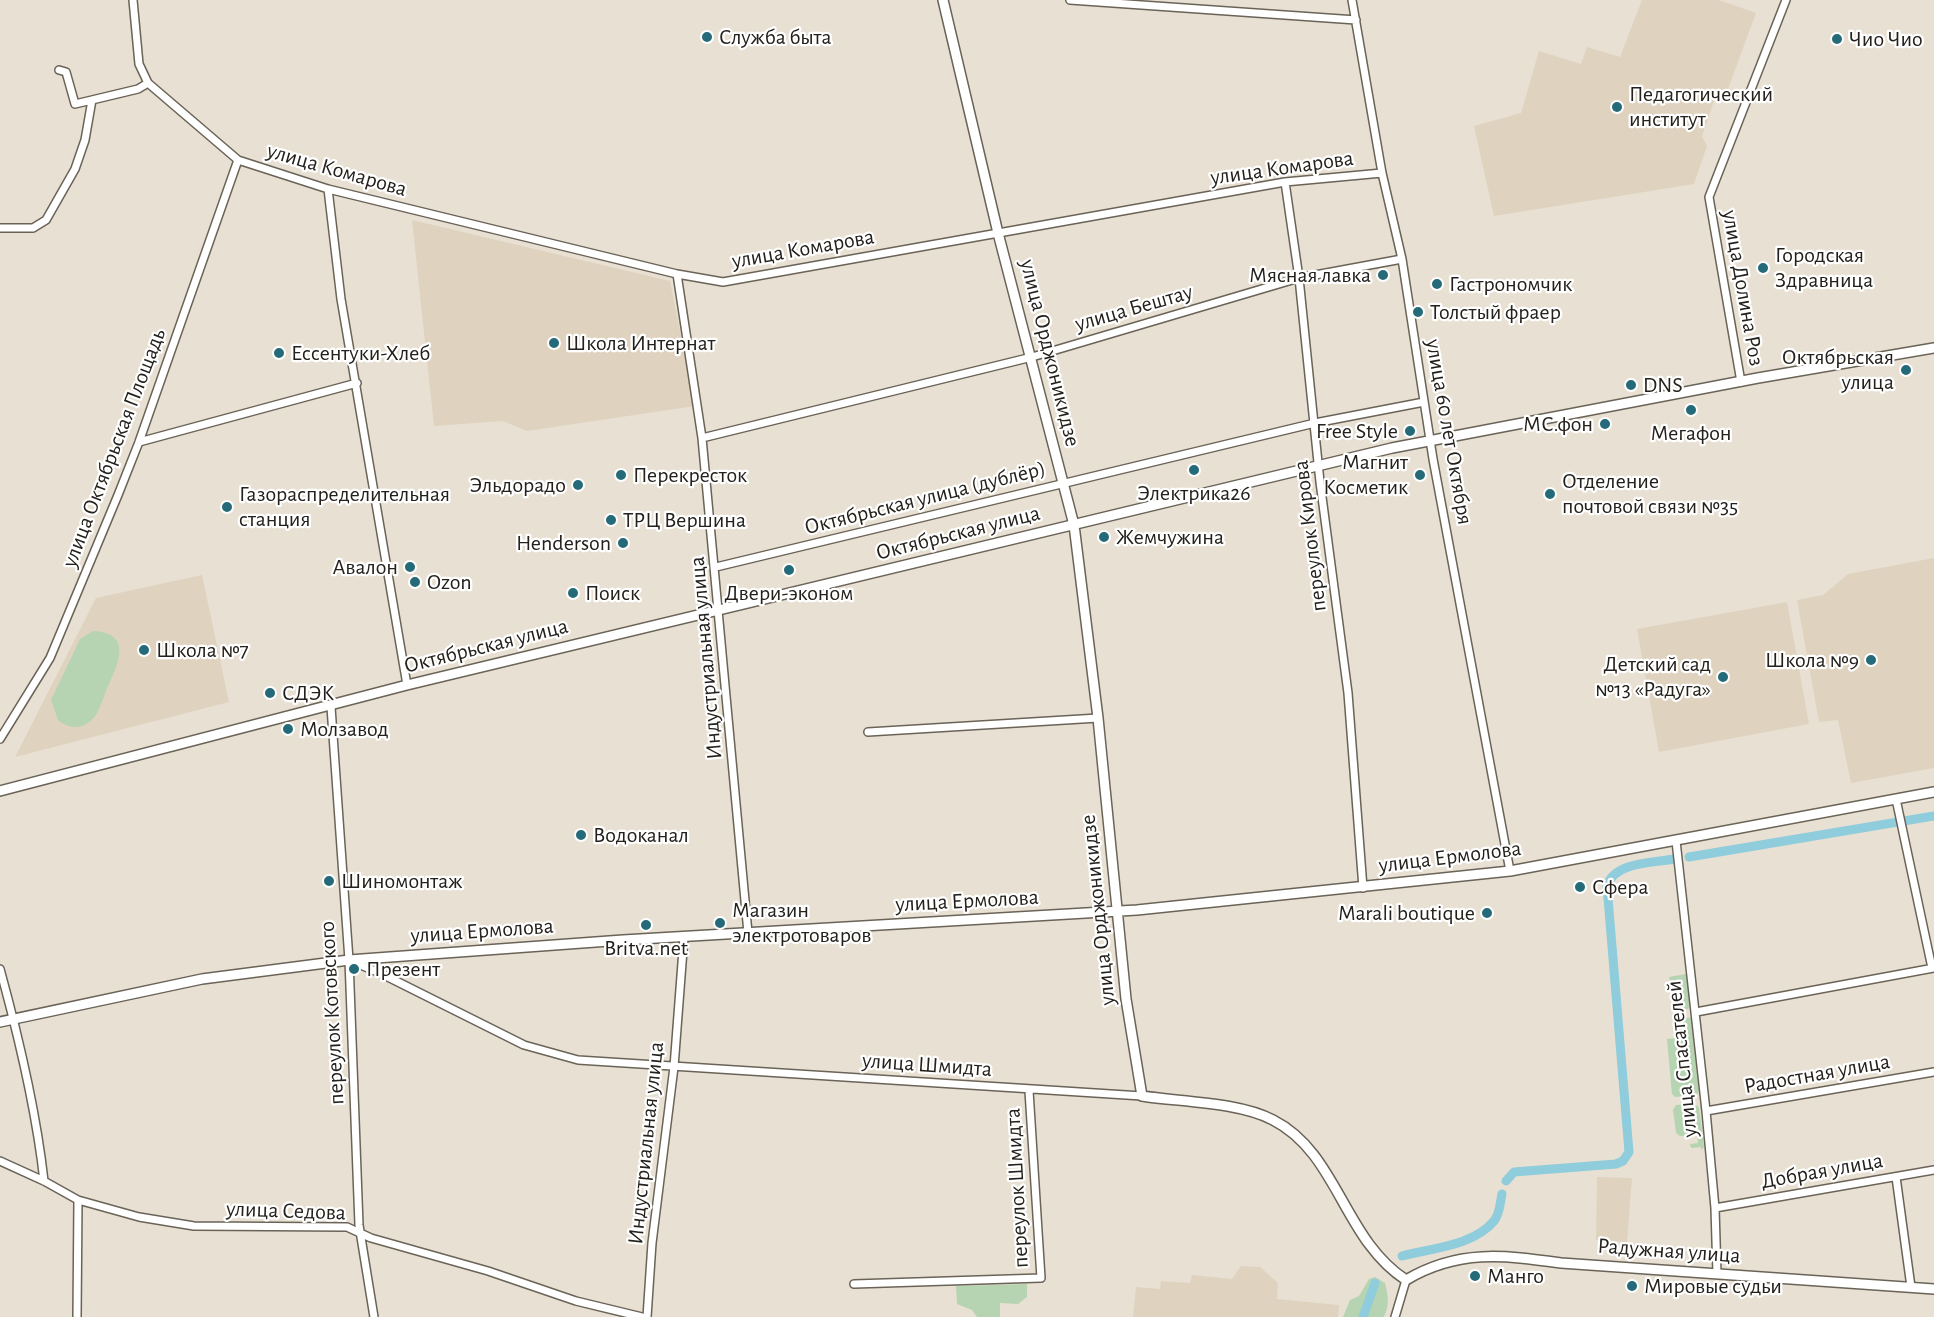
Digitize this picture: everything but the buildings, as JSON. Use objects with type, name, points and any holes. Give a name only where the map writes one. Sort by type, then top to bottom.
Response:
[{"type":"street","points":[[133,0],[139,64],[148,82],[238,160]]},
{"type":"street","name":"улица Орджоникидзе","points":[[943,0],[998,233],[1074,525],[1098,718],[1126,999],[1142,1096]]},
{"type":"street","points":[[1070,0],[1356,20]]},
{"type":"street","name":"улица 60 лет Октября","points":[[1352,0],[1382,173],[1402,259],[1430,439],[1510,871]]},
{"type":"street","name":"улица Долина Роз","points":[[1741,382],[1708,197],[1786,0]]},
{"type":"street","points":[[59,70],[66,72],[75,104],[138,89],[148,82]]},
{"type":"street","points":[[0,228],[33,228],[46,220],[75,170],[85,140],[92,100]]},
{"type":"street","name":"улица Комарова","points":[[238,160],[328,189],[677,274],[723,282],[1285,182],[1382,173]]},
{"type":"street","name":"улица Октябрьская Площадь","points":[[0,739],[50,658],[140,442],[238,160]]},
{"type":"street","name":"переулок Кирова","points":[[1285,182],[1299,278],[1348,693],[1363,888]]},
{"type":"street","points":[[328,189],[341,299],[407,685]]},
{"type":"street","name":"улица Бештау","points":[[702,438],[1032,357],[1299,278],[1402,259]]},
{"type":"street","name":"Индустриальная улица","points":[[677,274],[702,438],[716,567],[748,933]]},
{"type":"street","name":"Октябрьская улица","points":[[0,791],[331,707],[407,685],[1430,439],[1934,348]]},
{"type":"street","points":[[140,442],[357,383]]},
{"type":"street","name":"Октябрьская улица (дублёр)","points":[[716,567],[1315,423],[1424,402]]},
{"type":"street","name":"переулок Котовского","points":[[331,707],[349,960],[361,1234],[374,1317]]},
{"type":"street","points":[[868,732],[1098,718]]},
{"type":"street","name":"улица Ермолова","points":[[0,1022],[202,980],[349,960],[1118,911],[1363,888],[1510,871],[1676,845],[1934,792]]},
{"type":"street","points":[[1696,1012],[1933,968],[1896,799]]},
{"type":"street","name":"улица Спасателей","points":[[1676,845],[1706,1111],[1715,1208],[1717,1274]]},
{"type":"street","name":"Индустриальная улица","points":[[644,1317],[674,1067],[684,938]]},
{"type":"street","name":"улица Шмидта","points":[[349,960],[382,974],[524,1046],[578,1060],[1142,1096],[1249,1112],[1271,1119],[1302,1140],[1319,1163],[1373,1253],[1406,1280]]},
{"type":"street","points":[[0,969],[15,1020],[33,1106],[44,1181]]},
{"type":"street","name":"Радостная улица","points":[[1706,1111],[1934,1072]]},
{"type":"street","name":"переулок Шмидта","points":[[854,1284],[1041,1278],[1029,1090]]},
{"type":"street","name":"улица Седова","points":[[0,1161],[78,1200],[139,1217],[194,1226],[347,1227],[361,1234],[488,1271],[576,1301],[644,1317]]},
{"type":"street","name":"Добрая улица","points":[[1715,1208],[1934,1170]]},
{"type":"street","points":[[1896,1177],[1911,1287]]},
{"type":"street","points":[[78,1200],[78,1317]]},
{"type":"street","name":"Радужная улица","points":[[1406,1280],[1455,1260],[1488,1256],[1934,1289]]},
{"type":"street","points":[[1395,1317],[1406,1280]]},
{"type":"shaded area","name":"Педагогический институт","points":[[1642,0],[1719,0],[1756,13],[1725,97],[1714,101],[1702,136],[1707,146],[1694,184],[1494,216],[1474,126],[1521,113],[1539,51],[1581,64],[1587,47],[1620,57]]},
{"type":"shaded area","name":"Школа Интернат","points":[[412,220],[670,281],[695,406],[527,431],[503,421],[434,426]]},
{"type":"shaded area","name":"Школа №9","points":[[1934,558],[1934,768],[1851,783],[1838,720],[1819,722],[1797,600],[1823,595],[1848,574]]},
{"type":"shaded area","name":"Школа №7","points":[[202,575],[229,702],[15,757],[96,598]]},
{"type":"shaded area","name":"Детский сад №13 «Радуга»","points":[[1787,602],[1809,724],[1659,752],[1637,629]]},
{"type":"shaded area","points":[[1597,1177],[1632,1178],[1627,1242],[1596,1240]]},
{"type":"shaded area","points":[[1241,1266],[1260,1267],[1278,1283],[1277,1299],[1339,1305],[1338,1317],[1133,1317],[1136,1287],[1160,1289],[1161,1281],[1190,1283],[1192,1275],[1232,1279]]},
{"type":"green space","points":[[93,631],[106,633],[115,638],[119,645],[118,662],[94,717],[84,725],[68,726],[58,720],[51,700],[80,639]]},
{"type":"green space","points":[[1686,974],[1691,1005],[1688,1009],[1676,1010],[1669,977]]},
{"type":"green space","points":[[1676,1016],[1691,1018],[1699,1091],[1697,1095],[1675,1097],[1672,1094],[1667,1039],[1675,1038],[1673,1019]]},
{"type":"green space","points":[[1694,1104],[1699,1107],[1704,1147],[1701,1150],[1701,1147],[1691,1148],[1690,1144],[1698,1143],[1697,1135],[1680,1136],[1676,1133],[1673,1110],[1676,1105]]},
{"type":"green space","points":[[1375,1277],[1385,1283],[1388,1296],[1384,1317],[1343,1317],[1350,1300],[1359,1296],[1369,1279]]},
{"type":"green space","points":[[1027,1284],[1027,1297],[1018,1304],[1000,1303],[1000,1317],[977,1317],[972,1310],[957,1304],[956,1286]]},
{"type":"waterway","points":[[1689,857],[1934,816]]},
{"type":"waterway","points":[[1506,1181],[1514,1172],[1616,1164],[1623,1161],[1629,1152],[1607,886],[1611,878],[1625,868],[1674,859]]},
{"type":"waterway","points":[[1402,1256],[1451,1245],[1475,1236],[1496,1218],[1502,1194]]},
{"type":"waterway","points":[[1363,1317],[1375,1283]]},
{"type":"place","name":"Служба быта","points":[[707,37]]},
{"type":"place","name":"Чио Чио","points":[[1837,39]]},
{"type":"place","name":"Педагогический институт","points":[[1617,107]]},
{"type":"place","name":"Городская Здравница","points":[[1763,268]]},
{"type":"place","name":"Мясная лавка","points":[[1383,275]]},
{"type":"place","name":"Гастрономчик","points":[[1437,284]]},
{"type":"place","name":"Толстый фраер","points":[[1418,312]]},
{"type":"place","name":"Школа Интернат","points":[[554,343]]},
{"type":"place","name":"Ессентуки-Хлеб","points":[[279,353]]},
{"type":"place","name":"Октябрьская улица","points":[[1906,370]]},
{"type":"place","name":"DNS","points":[[1631,385]]},
{"type":"place","name":"Мегафон","points":[[1691,410]]},
{"type":"place","name":"МС.фон","points":[[1605,424]]},
{"type":"place","name":"Free Style","points":[[1410,431]]},
{"type":"place","name":"Электрика26","points":[[1194,470]]},
{"type":"place","name":"Перекресток","points":[[621,475]]},
{"type":"place","name":"Магнит Косметик","points":[[1420,475]]},
{"type":"place","name":"Эльдорадо","points":[[578,485]]},
{"type":"place","name":"Отделение почтовой связи №35","points":[[1550,494]]},
{"type":"place","name":"Газораспределительная станция","points":[[227,507]]},
{"type":"place","name":"ТРЦ Вершина","points":[[611,520]]},
{"type":"place","name":"Жемчужина","points":[[1104,537]]},
{"type":"place","name":"Henderson","points":[[623,543]]},
{"type":"place","name":"Авалон","points":[[410,567]]},
{"type":"place","name":"Двери-эконом","points":[[789,570]]},
{"type":"place","name":"Ozon","points":[[415,582]]},
{"type":"place","name":"Поиск","points":[[573,593]]},
{"type":"place","name":"Школа №7","points":[[144,650]]},
{"type":"place","name":"Школа №9","points":[[1871,660]]},
{"type":"place","name":"Детский сад №13 «Радуга»","points":[[1723,677]]},
{"type":"place","name":"СДЭК","points":[[270,693]]},
{"type":"place","name":"Молзавод","points":[[288,729]]},
{"type":"place","name":"Водоканал","points":[[581,835]]},
{"type":"place","name":"Шиномонтаж","points":[[329,881]]},
{"type":"place","name":"Сфера","points":[[1580,887]]},
{"type":"place","name":"Marali boutique","points":[[1487,913]]},
{"type":"place","name":"Магазин электротоваров","points":[[720,923]]},
{"type":"place","name":"Britva.net","points":[[646,925]]},
{"type":"place","name":"Презент","points":[[354,969]]},
{"type":"place","name":"Манго","points":[[1475,1276]]},
{"type":"place","name":"Мировые судьи","points":[[1632,1286]]}]
